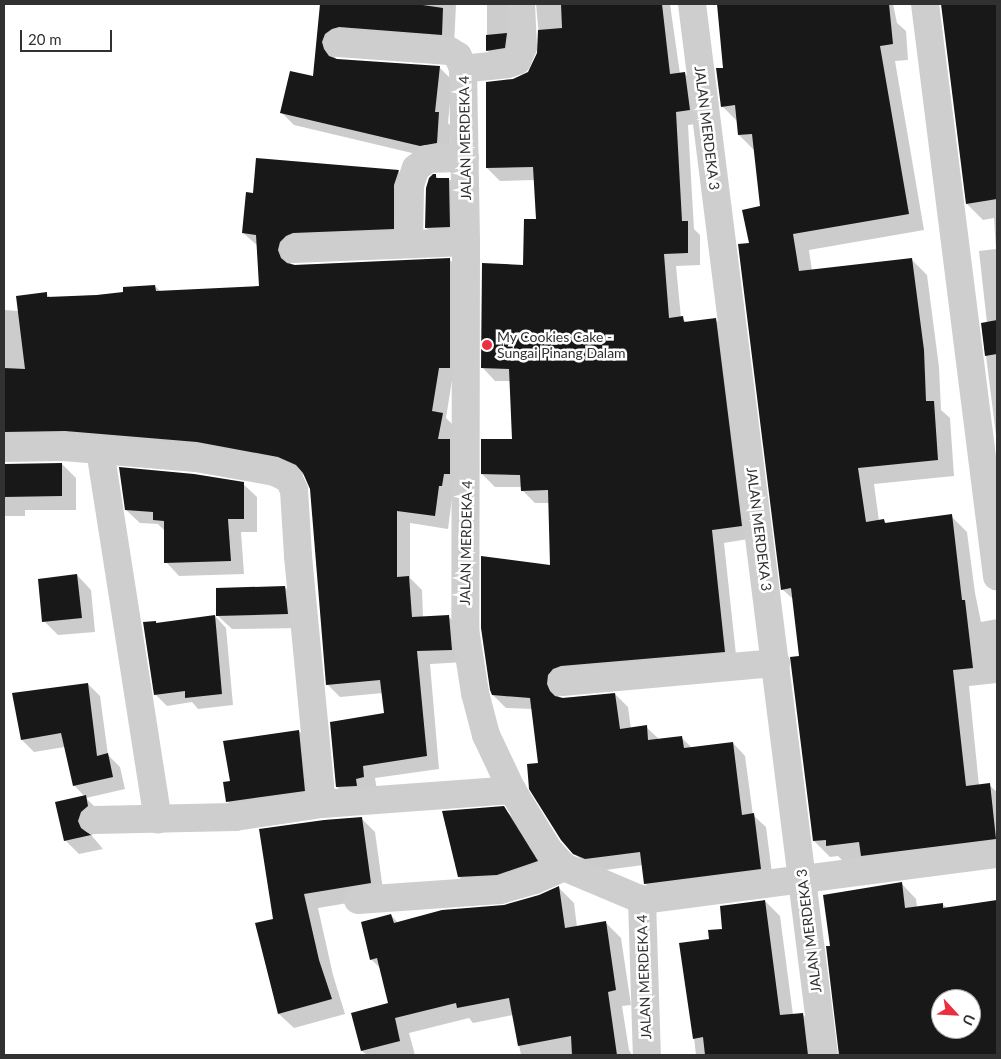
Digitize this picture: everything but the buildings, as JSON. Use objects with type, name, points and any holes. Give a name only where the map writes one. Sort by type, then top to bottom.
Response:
[{"type":"street","name":"JALAN MERDEKA 4","points":[[521,4],[522,47],[517,61],[508,64],[463,69],[466,158],[465,629],[474,693],[486,735],[512,790],[548,849],[564,867],[642,900],[647,1055]]},
{"type":"street","name":"JALAN MERDEKA 3","points":[[692,4],[824,1055]]},
{"type":"street","points":[[925,4],[997,576]]},
{"type":"street","points":[[338,43],[450,51],[458,56],[463,69]]},
{"type":"street","points":[[409,244],[410,185],[416,168],[428,159],[466,158]]},
{"type":"street","points":[[294,248],[466,242]]},
{"type":"street","points":[[4,448],[64,446],[196,458],[275,472],[289,479],[294,490],[298,556],[322,804]]},
{"type":"street","points":[[100,450],[158,819]]},
{"type":"street","points":[[562,682],[776,663]]},
{"type":"street","points":[[94,820],[235,816],[322,804],[512,790]]},
{"type":"street","points":[[642,900],[997,854]]},
{"type":"street","points":[[358,900],[500,890],[536,880],[564,867]]},
{"type":"place","name":"My Cookies Cake - Sungai Pinang Dalam","points":[[487,345]]}]
